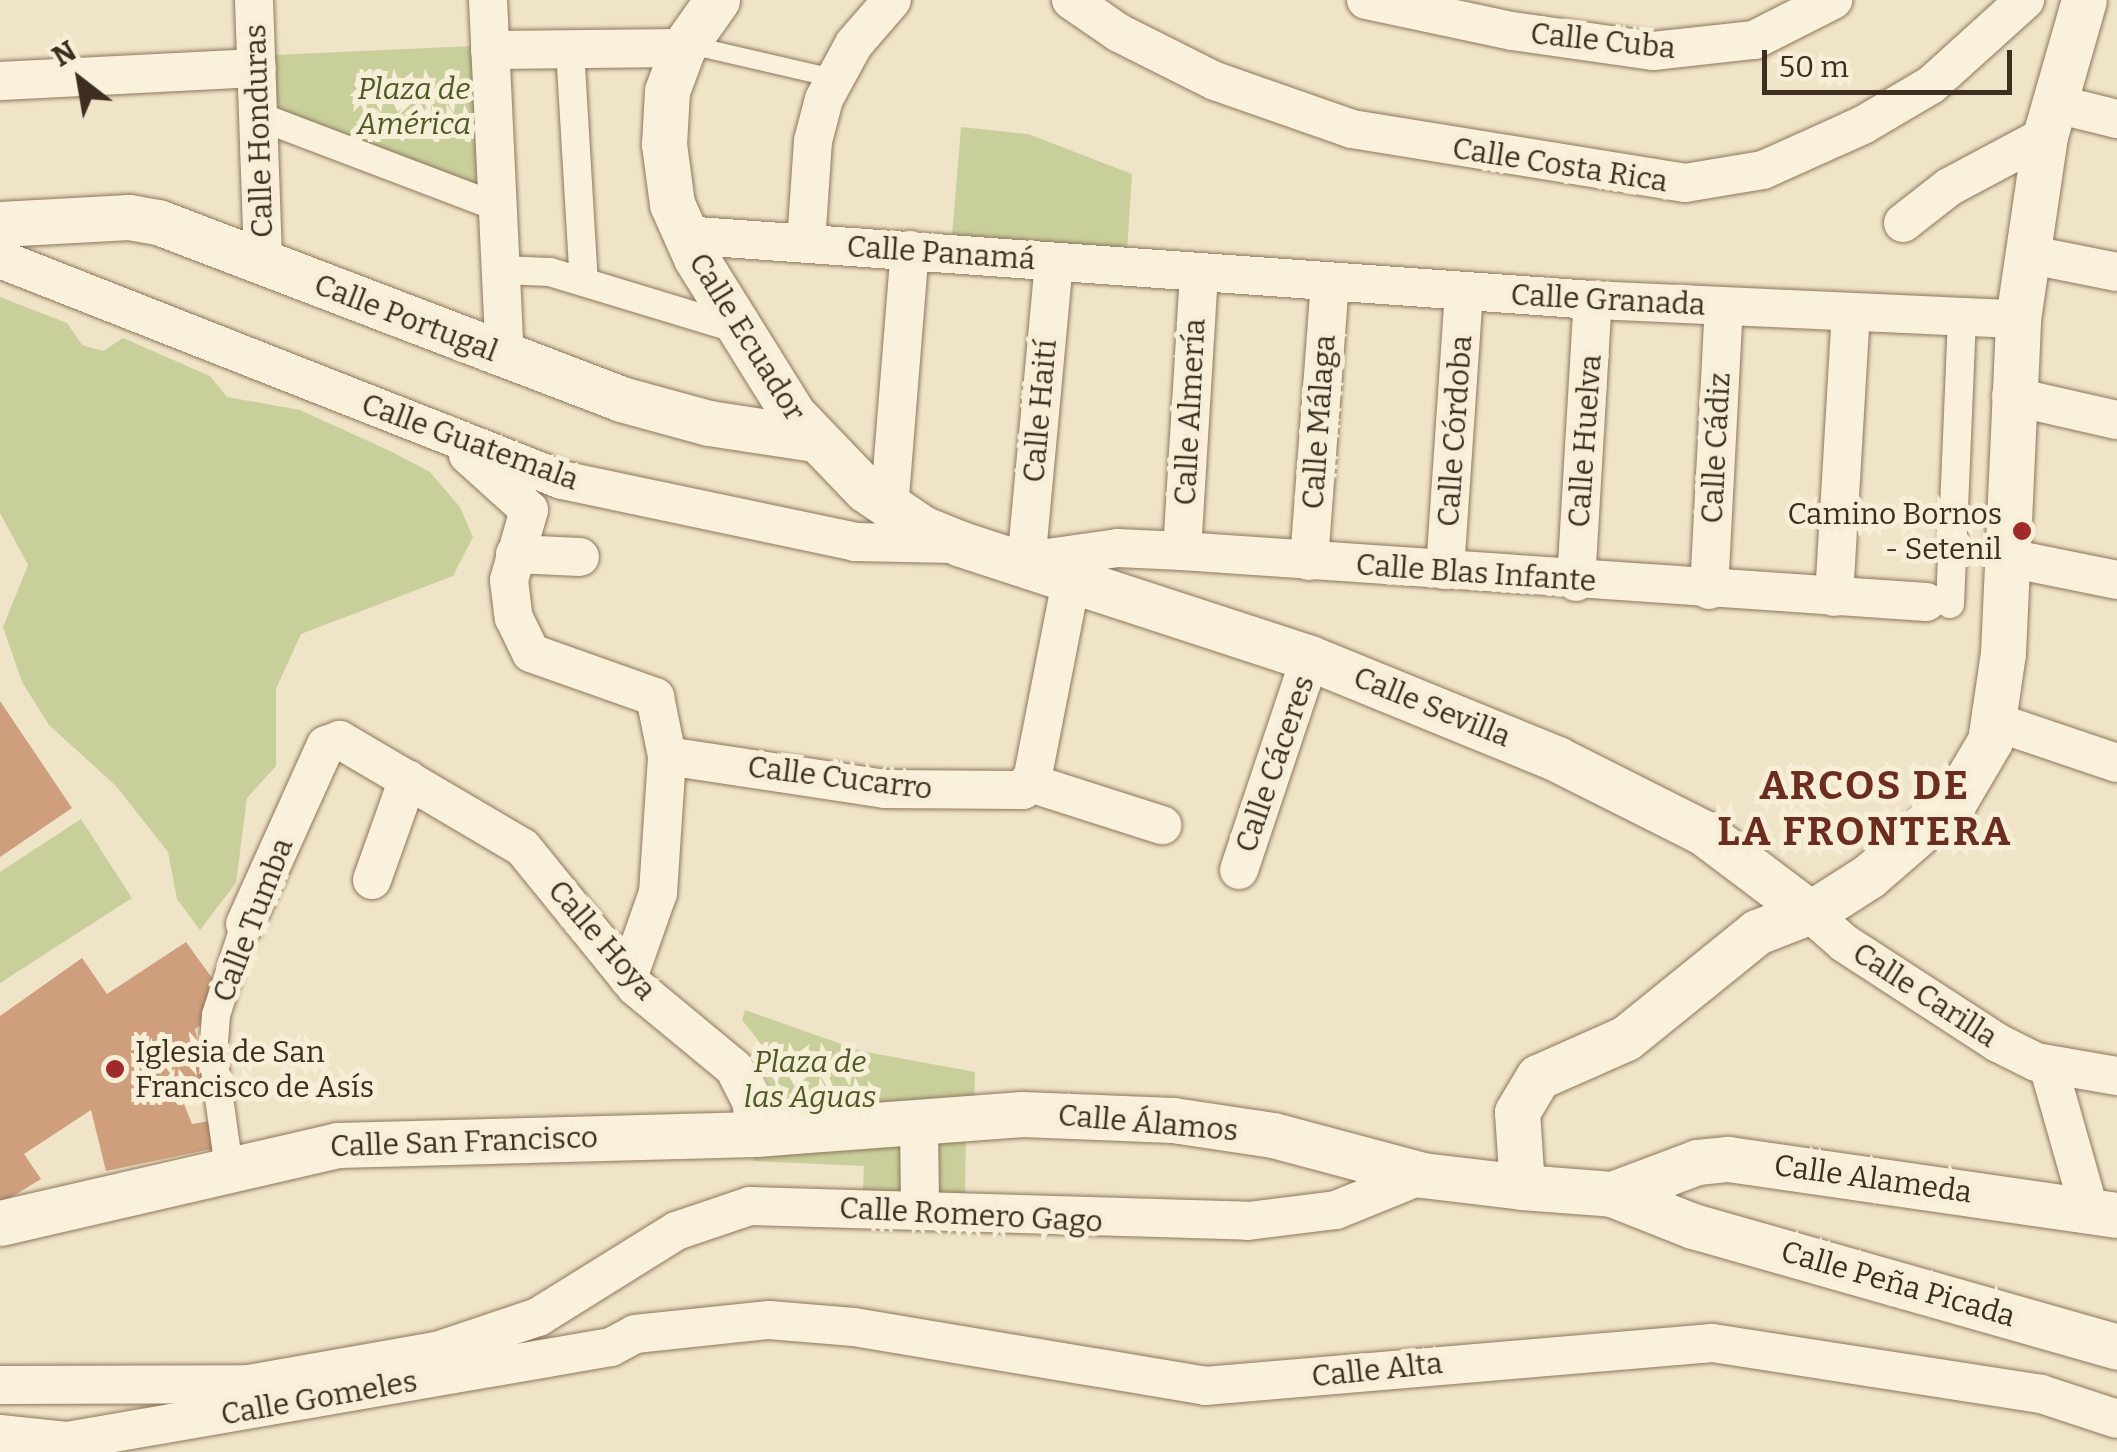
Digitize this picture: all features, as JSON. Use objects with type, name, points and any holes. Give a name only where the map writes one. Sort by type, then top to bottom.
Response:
[{"type":"street","name":"Calle Honduras","points":[[254,0],[264,263]]},
{"type":"street","points":[[488,0],[505,357]]},
{"type":"street","name":"Calle Ecuador","points":[[717,0],[684,46],[667,91],[664,144],[684,235],[812,439],[890,509],[961,544],[1026,560]]},
{"type":"street","points":[[806,243],[813,142],[833,78],[892,0]]},
{"type":"street","name":"Calle Costa Rica","points":[[1070,0],[1201,74],[1352,129],[1686,183],[1763,170],[1863,125],[1931,85],[2025,0]]},
{"type":"street","name":"Calle Cuba","points":[[1366,0],[1512,31],[1693,50],[1754,40],[1833,0]]},
{"type":"street","points":[[1522,1187],[1517,1112],[1538,1077],[1626,1038],[1757,932],[1809,912],[1859,883],[1938,818],[1974,771],[1996,722],[2011,396],[2027,254],[2049,120],[2084,0]]},
{"type":"street","points":[[490,50],[684,46]]},
{"type":"street","points":[[570,49],[584,282]]},
{"type":"street","points":[[0,82],[257,68]]},
{"type":"street","points":[[258,116],[498,207]]},
{"type":"street","points":[[1903,223],[2049,120],[2117,119]]},
{"type":"street","name":"Calle Portugal","points":[[0,224],[145,219],[505,357],[666,412],[812,439]]},
{"type":"street","name":"Calle Panamá","points":[[684,235],[1198,274]]},
{"type":"street","points":[[890,509],[910,250]]},
{"type":"street","points":[[2027,254],[2117,272]]},
{"type":"street","name":"Calle Guatemala","points":[[0,259],[562,480],[856,542],[961,544]]},
{"type":"street","name":"Calle Haití","points":[[1026,560],[1054,262]]},
{"type":"street","points":[[501,270],[550,272],[741,330]]},
{"type":"street","name":"Calle Granada","points":[[1198,274],[1594,300],[2018,319]]},
{"type":"street","name":"Calle Almería","points":[[1182,551],[1198,274]]},
{"type":"street","name":"Calle Málaga","points":[[1309,561],[1330,283]]},
{"type":"street","name":"Calle Córdoba","points":[[1445,570],[1464,292]]},
{"type":"street","name":"Calle Huelva","points":[[1576,582],[1594,300]]},
{"type":"street","name":"Calle Cádiz","points":[[1709,590],[1724,306]]},
{"type":"street","points":[[1834,597],[1851,312]]},
{"type":"street","points":[[1938,603],[1962,316]]},
{"type":"street","points":[[2011,396],[2117,420]]},
{"type":"street","points":[[456,439],[529,510],[515,554],[510,598],[531,653],[656,697],[667,756],[658,893],[628,978]]},
{"type":"street","name":"Calle Blas Infante","points":[[1026,560],[1118,548],[1182,551],[1576,582],[1938,603]]},
{"type":"street","points":[[515,554],[580,556]]},
{"type":"street","points":[[2004,558],[2117,580]]},
{"type":"street","name":"Calle Sevilla","points":[[1026,560],[1310,658],[1644,798],[1742,857],[1809,912]]},
{"type":"street","points":[[1072,577],[1030,783],[1162,825]]},
{"type":"street","name":"Calle Cáceres","points":[[1239,870],[1310,658]]},
{"type":"street","points":[[1996,722],[2117,762]]},
{"type":"street","name":"Calle Hoya","points":[[332,740],[523,848],[628,978],[734,1068],[751,1101],[756,1134]]},
{"type":"street","name":"Calle Tumba","points":[[229,1168],[213,1056],[216,1015],[245,924],[332,740]]},
{"type":"street","name":"Calle Cucarro","points":[[667,756],[884,789],[1014,792],[1030,783]]},
{"type":"street","points":[[372,880],[408,780]]},
{"type":"street","name":"Calle Carilla","points":[[1809,912],[1844,943],[1998,1044],[2048,1065],[2117,1076]]},
{"type":"street","points":[[2048,1065],[2103,1214]]},
{"type":"street","name":"Calle Álamos","points":[[919,1124],[967,1118],[1173,1120],[1328,1149],[1422,1175],[1612,1194]]},
{"type":"street","points":[[756,1134],[919,1124],[920,1210]]},
{"type":"street","name":"Calle San Francisco","points":[[0,1223],[229,1168],[352,1144],[756,1134]]},
{"type":"street","points":[[1612,1194],[1697,1162]]},
{"type":"street","points":[[1679,1222],[1675,1194],[1697,1162]]},
{"type":"street","name":"Calle Alameda","points":[[1697,1162],[1787,1166],[2103,1214]]},
{"type":"street","name":"Calle Romero Gago","points":[[607,1278],[676,1231],[723,1212],[920,1210],[1200,1222],[1336,1210],[1422,1175]]},
{"type":"street","name":"Calle Peña Picada","points":[[1612,1194],[1679,1222],[2117,1348]]},
{"type":"street","points":[[607,1278],[636,1334]]},
{"type":"street","name":"Calle Gomeles","points":[[0,1385],[249,1384],[436,1351],[538,1317],[607,1278]]},
{"type":"street","name":"Calle Alta","points":[[636,1334],[734,1321],[821,1322],[1205,1386],[1712,1343],[2041,1394],[2117,1420]]},
{"type":"street","name":"Calle Gomeles","points":[[0,1434],[68,1442],[611,1347],[636,1334]]},
{"type":"lane","points":[[684,46],[833,78]]},
{"type":"green space","name":"Plaza de América","points":[[472,46],[477,193],[276,117],[273,55]]},
{"type":"green space","points":[[961,127],[1028,134],[1132,174],[1127,252],[952,236]]},
{"type":"green space","points":[[0,297],[67,323],[82,345],[103,351],[123,338],[210,376],[227,397],[300,410],[390,451],[430,472],[460,507],[473,537],[453,576],[301,634],[276,689],[276,766],[247,798],[236,883],[200,930],[177,899],[168,852],[116,786],[49,725],[22,682],[3,627],[28,565],[0,513]]},
{"type":"green space","points":[[81,819],[132,898],[0,983],[0,872]]},
{"type":"green space","name":"Plaza de las Aguas","points":[[745,1010],[861,1051],[975,1072],[974,1111],[768,1118],[761,1090],[766,1050],[742,1020]]},
{"type":"green space","points":[[966,1125],[965,1203],[938,1205],[932,1131]]},
{"type":"green space","points":[[901,1137],[906,1196],[863,1191],[864,1166],[753,1161],[754,1144]]},
{"type":"building","points":[[0,701],[72,808],[0,857]]},
{"type":"building","name":"Iglesia de San Francisco de Asís","points":[[186,942],[220,989],[204,1002],[214,1015],[195,1029],[205,1084],[178,1089],[192,1124],[210,1121],[216,1148],[106,1171],[91,1110],[24,1154],[41,1179],[0,1204],[0,1016],[82,958],[107,994]]},
{"type":"place","name":"Camino Bornos - Setenil","points":[[2022,531]]},
{"type":"place","name":"Iglesia de San Francisco de Asís","points":[[115,1069]]},
{"type":"district","name":"ARCOS DE LA FRONTERA","points":[[1865,809]]}]
